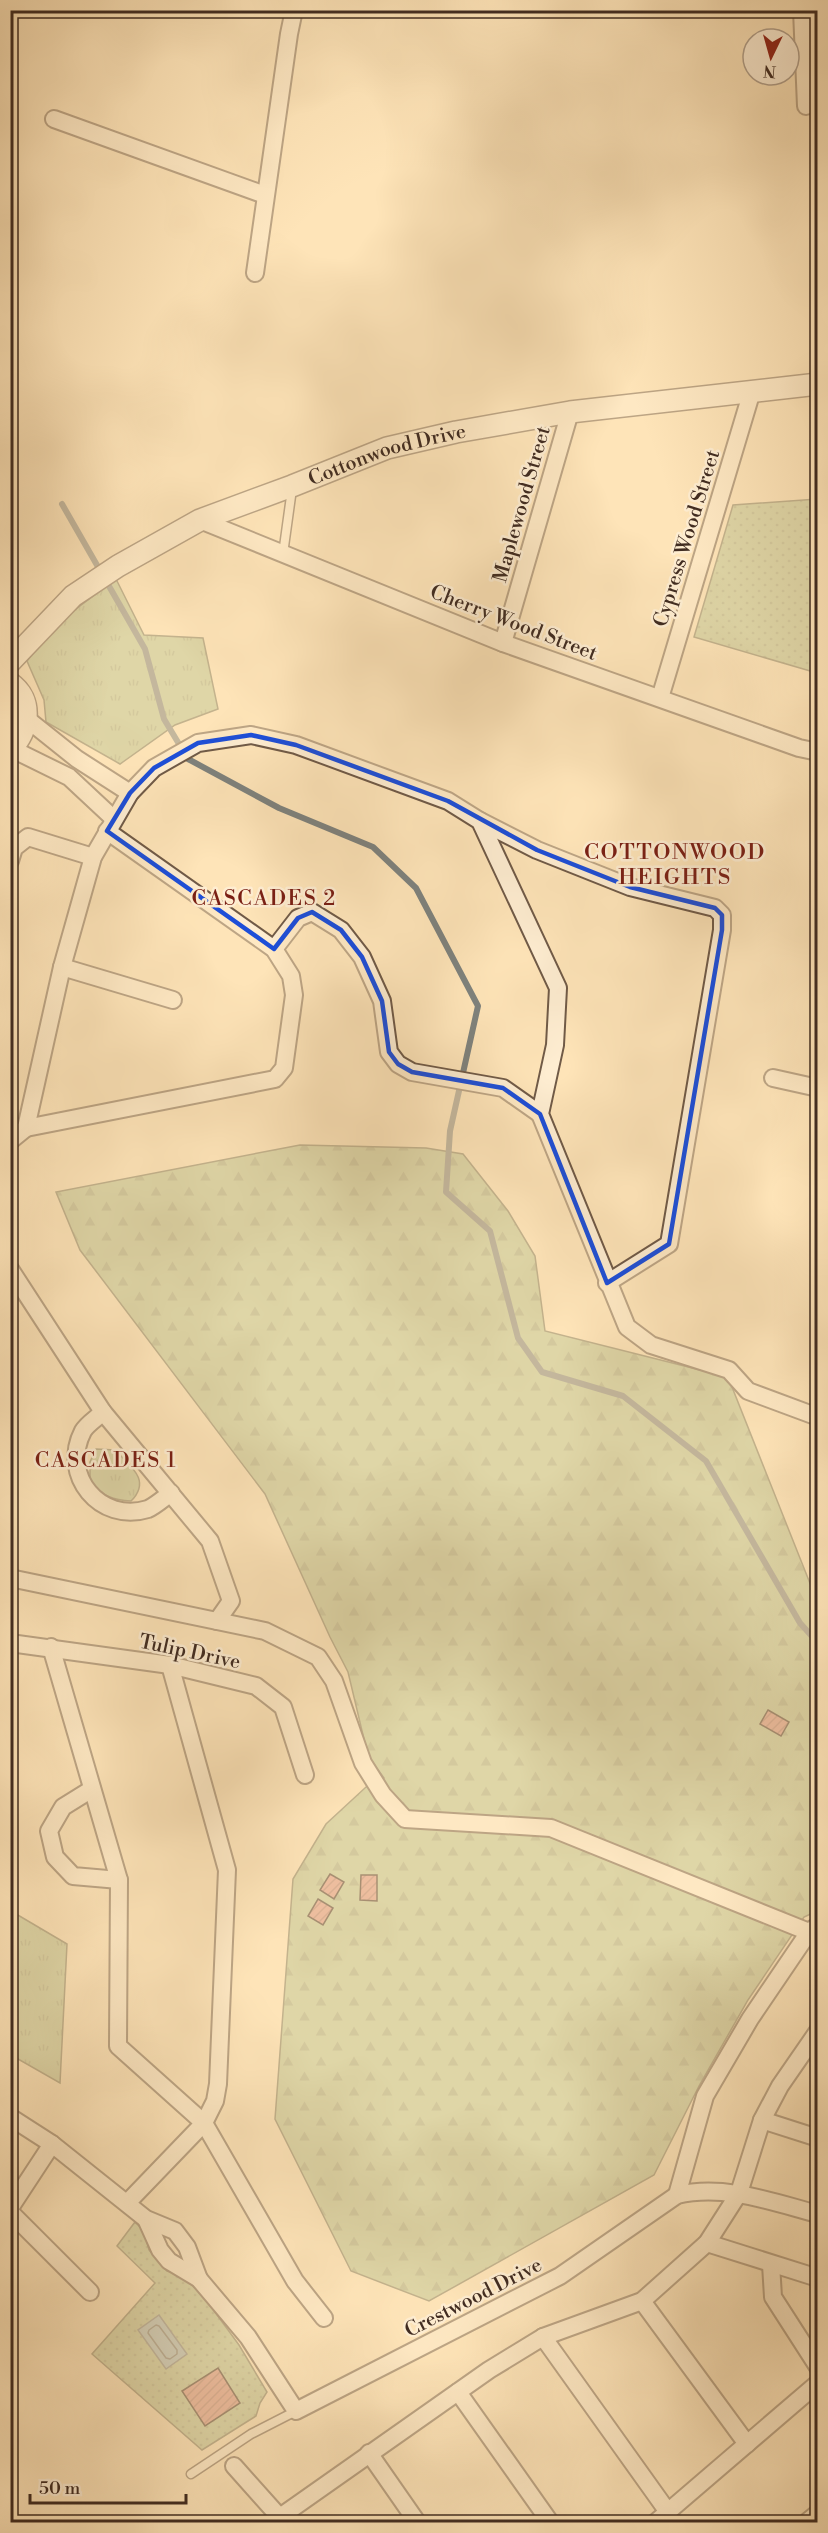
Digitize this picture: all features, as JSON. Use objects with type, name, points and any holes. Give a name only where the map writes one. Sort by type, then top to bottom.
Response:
[{"type":"street","points":[[255,273],[294,10]]},
{"type":"street","points":[[802,10],[806,106]]},
{"type":"street","points":[[54,119],[265,195]]},
{"type":"street","name":"Cottonwood Drive","points":[[10,662],[72,596],[118,566],[200,520],[387,448],[456,432],[570,412],[818,384]]},
{"type":"street","name":"Cypress Wood Street","points":[[660,698],[752,391]]},
{"type":"street","name":"Maplewood Street","points":[[503,643],[570,412]]},
{"type":"street","name":"Cherry Wood Street","points":[[200,520],[503,643],[799,748],[818,752]]},
{"type":"street","points":[[10,683],[24,701],[27,720],[22,736],[11,749],[69,777],[111,825],[274,949],[291,976],[294,995],[284,1068],[275,1079],[26,1128],[10,1142]]},
{"type":"street","points":[[27,720],[77,759],[130,794]]},
{"type":"street","points":[[26,1128],[62,967],[93,857],[130,794],[154,768],[198,743],[251,735],[296,745],[447,801],[537,850],[620,883],[660,896],[715,908],[722,915],[722,930],[669,1244],[607,1283]]},
{"type":"street","points":[[480,821],[558,988],[555,1045],[540,1114]]},
{"type":"street","points":[[10,861],[15,848],[28,837],[93,857]]},
{"type":"street","points":[[274,949],[298,918],[312,912],[341,930],[362,957],[382,1001],[389,1052],[398,1064],[412,1072],[503,1088],[540,1114],[627,1328],[651,1345],[729,1370],[748,1391],[818,1417]]},
{"type":"street","points":[[62,967],[173,1000]]},
{"type":"street","points":[[773,1078],[818,1088]]},
{"type":"street","points":[[10,1269],[103,1412],[210,1541],[231,1601],[217,1621]]},
{"type":"street","points":[[103,1412],[84,1430],[75,1455],[80,1481],[97,1502],[122,1512],[149,1509],[171,1493]]},
{"type":"street","points":[[10,1578],[265,1631],[318,1657],[334,1681],[363,1762],[383,1795],[405,1819],[551,1828],[813,1929],[750,2019],[705,2096],[678,2194],[692,2191],[739,2193],[818,2214]]},
{"type":"street","name":"Tulip Drive","points":[[10,1643],[170,1665],[256,1686],[283,1707],[306,1775]]},
{"type":"street","points":[[51,1647],[119,1880],[118,2046],[204,2123],[295,2281],[324,2318]]},
{"type":"street","points":[[127,2203],[204,2123],[215,2101],[218,2084],[226,1870],[170,1665]]},
{"type":"street","points":[[92,1789],[63,1807],[49,1831],[55,1857],[73,1876],[119,1880]]},
{"type":"street","points":[[234,2466],[282,2520],[369,2453],[543,2337],[642,2301],[706,2243],[739,2193],[762,2120],[780,2086],[818,2031]]},
{"type":"street","points":[[10,2117],[52,2144],[146,2219],[175,2231],[187,2247],[199,2279],[248,2337],[296,2411]]},
{"type":"street","points":[[762,2120],[818,2138]]},
{"type":"street","points":[[10,2208],[52,2144]]},
{"type":"street","name":"Crestwood Drive","points":[[296,2411],[560,2276],[678,2194]]},
{"type":"street","points":[[10,2212],[90,2292]]},
{"type":"street","points":[[706,2243],[818,2278]]},
{"type":"street","points":[[771,2264],[772,2297],[818,2367]]},
{"type":"street","points":[[642,2301],[747,2444]]},
{"type":"street","points":[[543,2337],[662,2517],[818,2383]]},
{"type":"street","points":[[458,2392],[550,2523]]},
{"type":"street","points":[[369,2453],[417,2523]]},
{"type":"street","points":[[807,2523],[818,2513]]},
{"type":"lane","points":[[283,554],[292,486]]},
{"type":"lane","points":[[191,2474],[251,2434],[296,2411]]},
{"type":"highlighted area","points":[[251,735],[296,745],[448,801],[537,850],[630,887],[715,908],[722,915],[722,930],[669,1244],[607,1283],[540,1114],[503,1088],[412,1072],[398,1064],[389,1052],[382,1001],[362,957],[341,930],[312,912],[298,918],[274,949],[107,831],[130,793],[154,768],[198,743]]},
{"type":"green space","points":[[817,499],[817,673],[694,637],[733,505]]},
{"type":"green space","points":[[116,579],[144,635],[203,638],[218,709],[175,725],[120,764],[46,722],[44,700],[27,661],[52,627]]},
{"type":"green space","points":[[300,1145],[426,1148],[463,1154],[508,1211],[535,1256],[545,1331],[728,1377],[817,1601],[817,1911],[804,1917],[748,2000],[699,2086],[654,2175],[429,2301],[351,2271],[275,2119],[293,1879],[326,1824],[366,1787],[384,1778],[368,1756],[348,1672],[265,1494],[80,1250],[56,1192]]},
{"type":"green space","points":[[96,1449],[115,1450],[137,1474],[139,1486],[131,1501],[109,1496],[90,1483],[90,1462]]},
{"type":"green space","points":[[11,1911],[67,1944],[60,2083],[11,2055],[10,1986],[13,1983],[10,1980]]},
{"type":"green space","points":[[135,2222],[144,2231],[149,2250],[167,2271],[185,2276],[204,2297],[239,2345],[267,2392],[256,2416],[202,2450],[92,2354],[155,2283],[117,2246]]},
{"type":"water","points":[[159,2315],[187,2354],[166,2369],[138,2330]]},
{"type":"building","points":[[768,1710],[789,1722],[781,1736],[760,1724]]},
{"type":"building","points":[[330,1874],[344,1882],[334,1899],[320,1890]]},
{"type":"building","points":[[361,1875],[377,1875],[377,1901],[360,1900]]},
{"type":"building","points":[[318,1899],[333,1908],[323,1925],[308,1916]]},
{"type":"building","points":[[218,2368],[240,2403],[205,2426],[182,2391]]},
{"type":"waterway","points":[[62,504],[145,649],[164,719],[188,759],[279,808],[373,847],[416,888],[478,1006],[450,1131],[446,1192],[490,1231],[518,1338],[542,1372],[623,1396],[706,1461],[800,1623],[818,1643]]},
{"type":"district","name":"COTTONWOOD HEIGHTS","points":[[675,864]]},
{"type":"district","name":"CASCADES 2","points":[[264,898]]},
{"type":"district","name":"CASCADES 1","points":[[106,1460]]}]
